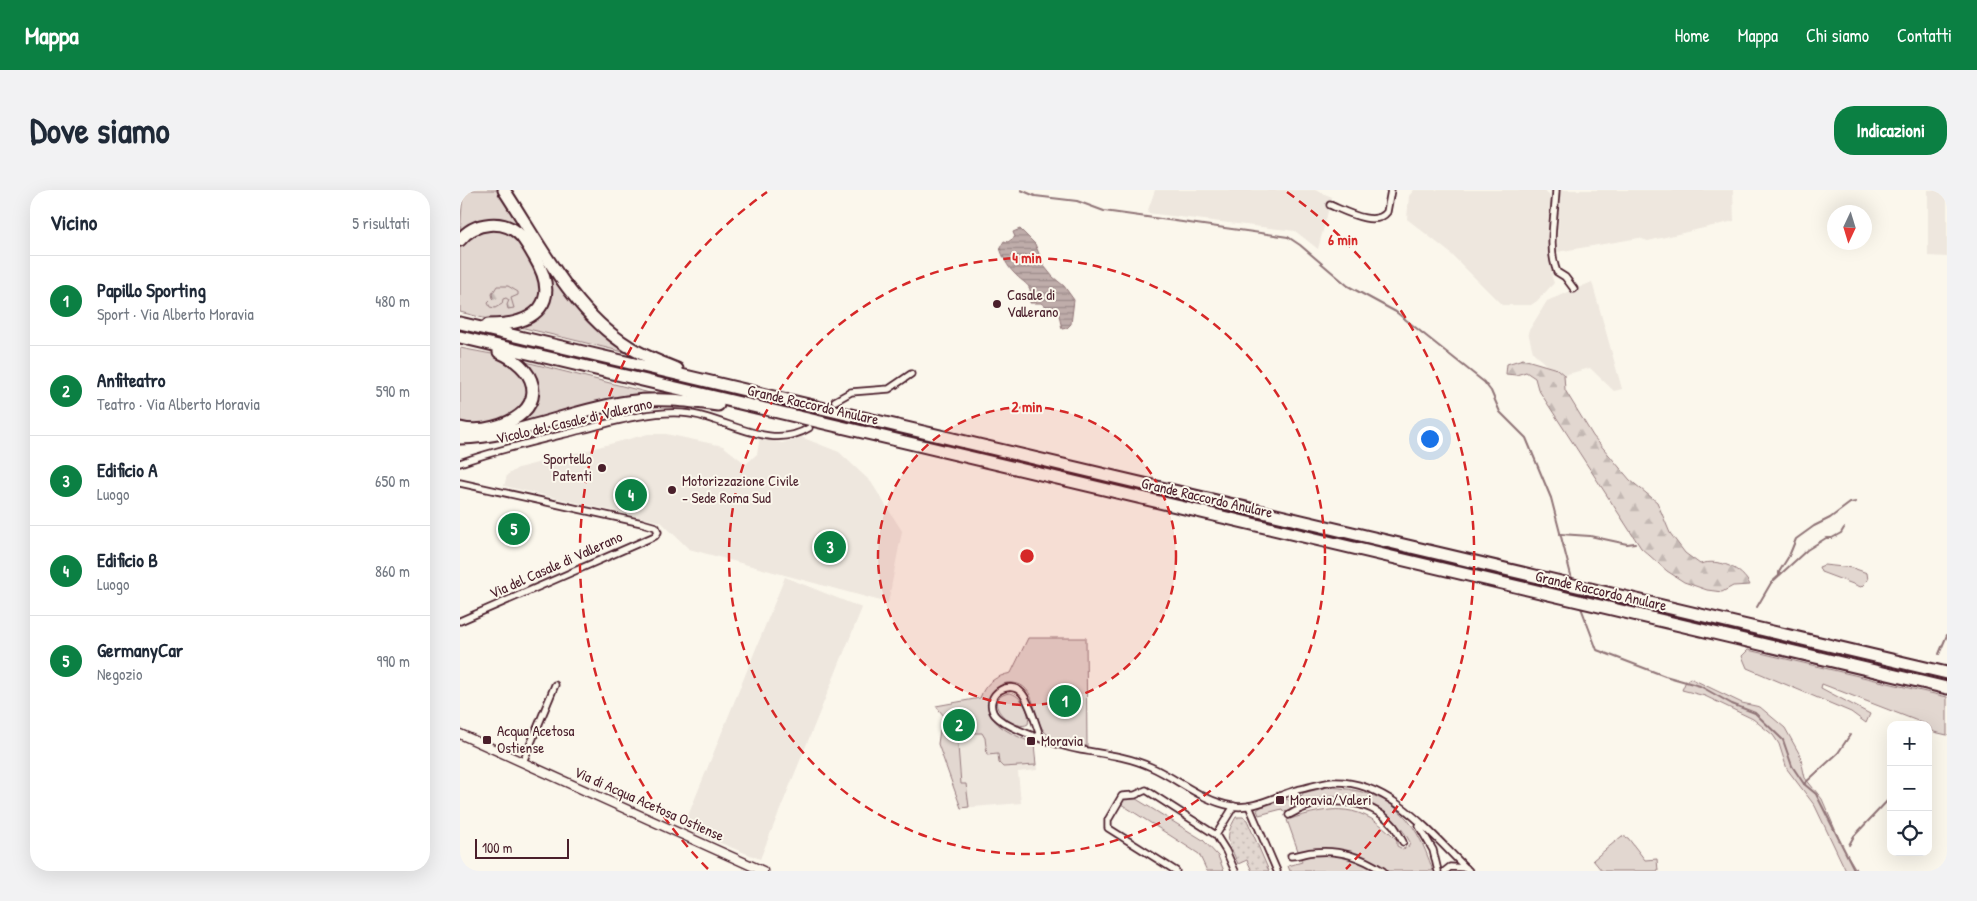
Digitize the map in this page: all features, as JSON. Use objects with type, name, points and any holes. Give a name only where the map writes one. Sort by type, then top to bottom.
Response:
[{"type":"highway","points":[[504,190],[572,294],[601,326],[627,346],[648,357],[718,384]]},
{"type":"highway","points":[[460,240],[470,230],[483,225],[497,224],[513,230],[526,242],[542,270],[546,283],[545,293],[540,306],[528,318],[506,325],[464,324]]},
{"type":"highway","name":"Grande Raccordo Anulare","points":[[464,324],[1947,673]]},
{"type":"highway","points":[[460,428],[472,430],[486,429],[515,420],[526,411],[532,393],[529,375],[520,363],[506,355],[462,338]]},
{"type":"highway","name":"Grande Raccordo Anulare","points":[[462,338],[1947,688]]},
{"type":"highway","points":[[460,438],[492,436],[616,404],[648,400],[686,401],[792,416]]},
{"type":"street","points":[[1330,205],[1367,218],[1379,218],[1387,212],[1391,190]]},
{"type":"street","points":[[1556,190],[1553,236],[1554,261],[1557,272],[1565,277],[1574,289]]},
{"type":"street","points":[[835,401],[851,392],[889,389],[912,374]]},
{"type":"street","name":"Vicolo del Casale di Vallerano","points":[[460,463],[488,454],[630,418],[663,413],[685,413],[702,416],[750,432],[780,438],[795,435],[809,428]]},
{"type":"street","name":"Via del Casale di Vallerano","points":[[460,483],[642,523],[658,529],[655,536],[460,621]]},
{"type":"street","points":[[523,762],[555,685]]},
{"type":"street","points":[[1041,738],[1025,698],[1020,692],[1010,687],[1002,688],[996,693],[992,700],[992,707],[997,718],[1021,731],[1054,744],[1126,758],[1143,764],[1206,798],[1234,806],[1249,806],[1294,791],[1336,782],[1359,786],[1380,793],[1404,808],[1468,870]]},
{"type":"street","name":"Via di Acqua Acetosa Ostiense","points":[[460,734],[763,871]]},
{"type":"street","points":[[1176,871],[1107,827],[1108,820],[1122,796],[1135,795],[1146,790],[1216,835],[1235,871]]},
{"type":"street","points":[[1294,791],[1300,808]]},
{"type":"street","points":[[1289,815],[1300,808],[1330,802],[1347,802],[1370,808],[1393,825],[1403,842]]},
{"type":"street","points":[[1216,835],[1234,806]]},
{"type":"street","points":[[1249,806],[1277,871]]},
{"type":"street","points":[[1414,818],[1433,850],[1438,871]]},
{"type":"street","points":[[1291,856],[1300,856],[1311,852],[1335,851],[1363,858],[1382,871]]},
{"type":"street","points":[[1445,871],[1450,867],[1468,870]]},
{"type":"shaded area","points":[[1155,190],[1315,190],[1332,197],[1318,249],[1295,231],[1147,213]]},
{"type":"shaded area","points":[[1414,190],[1545,190],[1552,199],[1548,242],[1554,283],[1531,305],[1502,305],[1449,252],[1407,219],[1409,196]]},
{"type":"shaded area","points":[[1560,190],[1733,190],[1734,221],[1648,241],[1639,238],[1557,252]]},
{"type":"shaded area","points":[[1928,190],[1947,190],[1947,257],[1928,256]]},
{"type":"shaded area","points":[[1020,229],[1035,244],[1044,266],[1064,286],[1074,300],[1071,324],[1067,328],[1062,329],[1058,311],[1050,310],[1041,303],[1030,303],[1031,297],[1028,285],[1018,277],[1004,258],[1000,248],[1004,241],[1008,242],[1015,237],[1013,232]]},
{"type":"shaded area","points":[[1592,282],[1622,389],[1614,391],[1590,368],[1564,375],[1557,369],[1547,366],[1533,352],[1528,332],[1547,301]]},
{"type":"shaded area","name":"Motorizzazione Civile - Sede Roma Sud","points":[[648,434],[666,434],[723,446],[746,464],[757,454],[760,437],[782,443],[801,437],[839,452],[871,482],[902,531],[888,603],[689,549],[661,522],[504,486],[507,475],[518,468]]},
{"type":"shaded area","points":[[785,577],[862,608],[760,859],[683,828]]},
{"type":"shaded area","points":[[978,713],[1034,744],[1037,770],[1018,772],[1021,803],[961,808],[938,744],[939,735],[948,719]]},
{"type":"green space","points":[[463,190],[500,190],[572,299],[636,355],[520,327],[533,320],[548,296],[512,226],[460,235]]},
{"type":"green space","points":[[485,227],[510,230],[539,268],[542,296],[526,316],[491,320],[460,312],[460,243]]},
{"type":"green space","points":[[497,286],[508,286],[518,292],[518,295],[511,298],[514,308],[508,309],[509,300],[506,298],[503,299],[502,304],[495,308],[490,307],[488,303],[493,298],[492,294]]},
{"type":"green space","points":[[460,348],[497,355],[522,369],[529,397],[513,419],[460,427]]},
{"type":"green space","points":[[1523,359],[1557,369],[1564,375],[1565,390],[1593,436],[1630,480],[1657,502],[1670,533],[1685,553],[1700,564],[1715,562],[1736,569],[1750,585],[1733,586],[1722,592],[1707,590],[1684,582],[1667,571],[1641,548],[1538,389],[1535,378],[1526,372],[1516,375],[1506,374],[1507,364]]},
{"type":"green space","points":[[522,361],[654,394],[637,396],[501,431],[484,433],[534,401]]},
{"type":"green space","points":[[1824,565],[1853,568],[1867,573],[1868,580],[1861,587],[1821,572],[1819,567]]},
{"type":"green space","points":[[1028,638],[1086,638],[1087,746],[1064,742],[1048,735],[1040,725],[1030,695],[1026,689],[1021,685],[1013,683],[1001,685],[991,696],[989,703],[993,718],[1004,729],[1034,744],[1036,765],[1003,767],[999,763],[998,754],[987,755],[985,738],[982,733],[957,733],[961,784],[966,784],[969,807],[961,808],[938,744],[940,730],[947,720],[936,706],[980,698],[988,684],[1001,676],[1011,673]]},
{"type":"green space","points":[[1748,650],[1947,697],[1947,735],[1934,732],[1932,730],[1932,721],[1918,721],[1822,684],[1821,688],[1870,714],[1866,723],[1851,712],[1747,668],[1742,656]]},
{"type":"green space","points":[[1690,678],[1742,703],[1760,707],[1785,728],[1800,755],[1805,778],[1822,799],[1843,848],[1857,871],[1846,871],[1815,806],[1787,769],[1779,744],[1773,735],[1753,719],[1705,696],[1682,690],[1686,681]]},
{"type":"green space","points":[[1009,693],[1021,700],[1028,715],[1028,724],[1022,726],[1015,724],[1008,720],[998,708],[997,702],[1000,697]]},
{"type":"green space","points":[[1328,787],[1350,789],[1368,794],[1383,800],[1397,809],[1408,820],[1417,834],[1426,851],[1433,871],[1290,871],[1288,866],[1302,862],[1287,820],[1319,811],[1346,810],[1359,813],[1384,828],[1397,840],[1397,846],[1403,849],[1408,847],[1410,842],[1403,831],[1376,807],[1364,802],[1340,797],[1327,797],[1301,802],[1300,798],[1303,793]]},
{"type":"green space","points":[[1133,797],[1203,840],[1218,856],[1224,871],[1207,871],[1199,854],[1121,804],[1125,798]]},
{"type":"green space","points":[[1287,799],[1293,803],[1290,810],[1284,812],[1282,809],[1259,815],[1257,810],[1261,807]]},
{"type":"green space","points":[[1236,817],[1243,817],[1247,820],[1269,871],[1252,871],[1247,860],[1238,864],[1229,841],[1232,824]]},
{"type":"green space","points":[[1622,836],[1628,838],[1645,860],[1657,859],[1658,871],[1602,871],[1593,860]]},
{"type":"waterway","points":[[1021,190],[1035,196],[1077,201],[1104,211],[1288,237],[1348,286],[1396,312],[1484,382],[1491,391],[1500,412],[1526,438],[1551,498],[1572,579]]},
{"type":"waterway","points":[[1779,575],[1796,539],[1850,503],[1856,502]]},
{"type":"waterway","points":[[1757,607],[1771,583],[1807,550],[1826,538],[1832,538],[1841,533],[1844,528]]},
{"type":"waterway","points":[[1560,534],[1590,536],[1627,544],[1635,543]]},
{"type":"waterway","points":[[1580,605],[1597,650],[1665,676],[1700,686],[1732,704],[1755,713],[1783,740],[1792,766],[1804,784],[1816,794],[1855,871]]},
{"type":"waterway","points":[[1939,654],[1947,635]]},
{"type":"waterway","points":[[1804,784],[1838,753],[1850,735]]},
{"type":"waterway","points":[[1849,845],[1854,836],[1887,801]]},
{"type":"place","name":"Casale di Vallerano","points":[[997,304]]},
{"type":"place","name":"Sportello Patenti","points":[[602,468]]},
{"type":"place","name":"Motorizzazione Civile - Sede Roma Sud","points":[[672,490]]},
{"type":"place","name":"Edificio B","points":[[631,495]]},
{"type":"place","name":"GermanyCar","points":[[514,529]]},
{"type":"place","name":"Edificio A","points":[[830,547]]},
{"type":"place","name":"Papillo Sporting","points":[[1065,701]]},
{"type":"place","name":"Anfiteatro","points":[[959,725]]},
{"type":"place","name":"Acqua Acetosa Ostiense","points":[[487,740]]},
{"type":"place","name":"Moravia","points":[[1031,741]]},
{"type":"place","name":"Moravia/Valeri","points":[[1280,800]]}]
